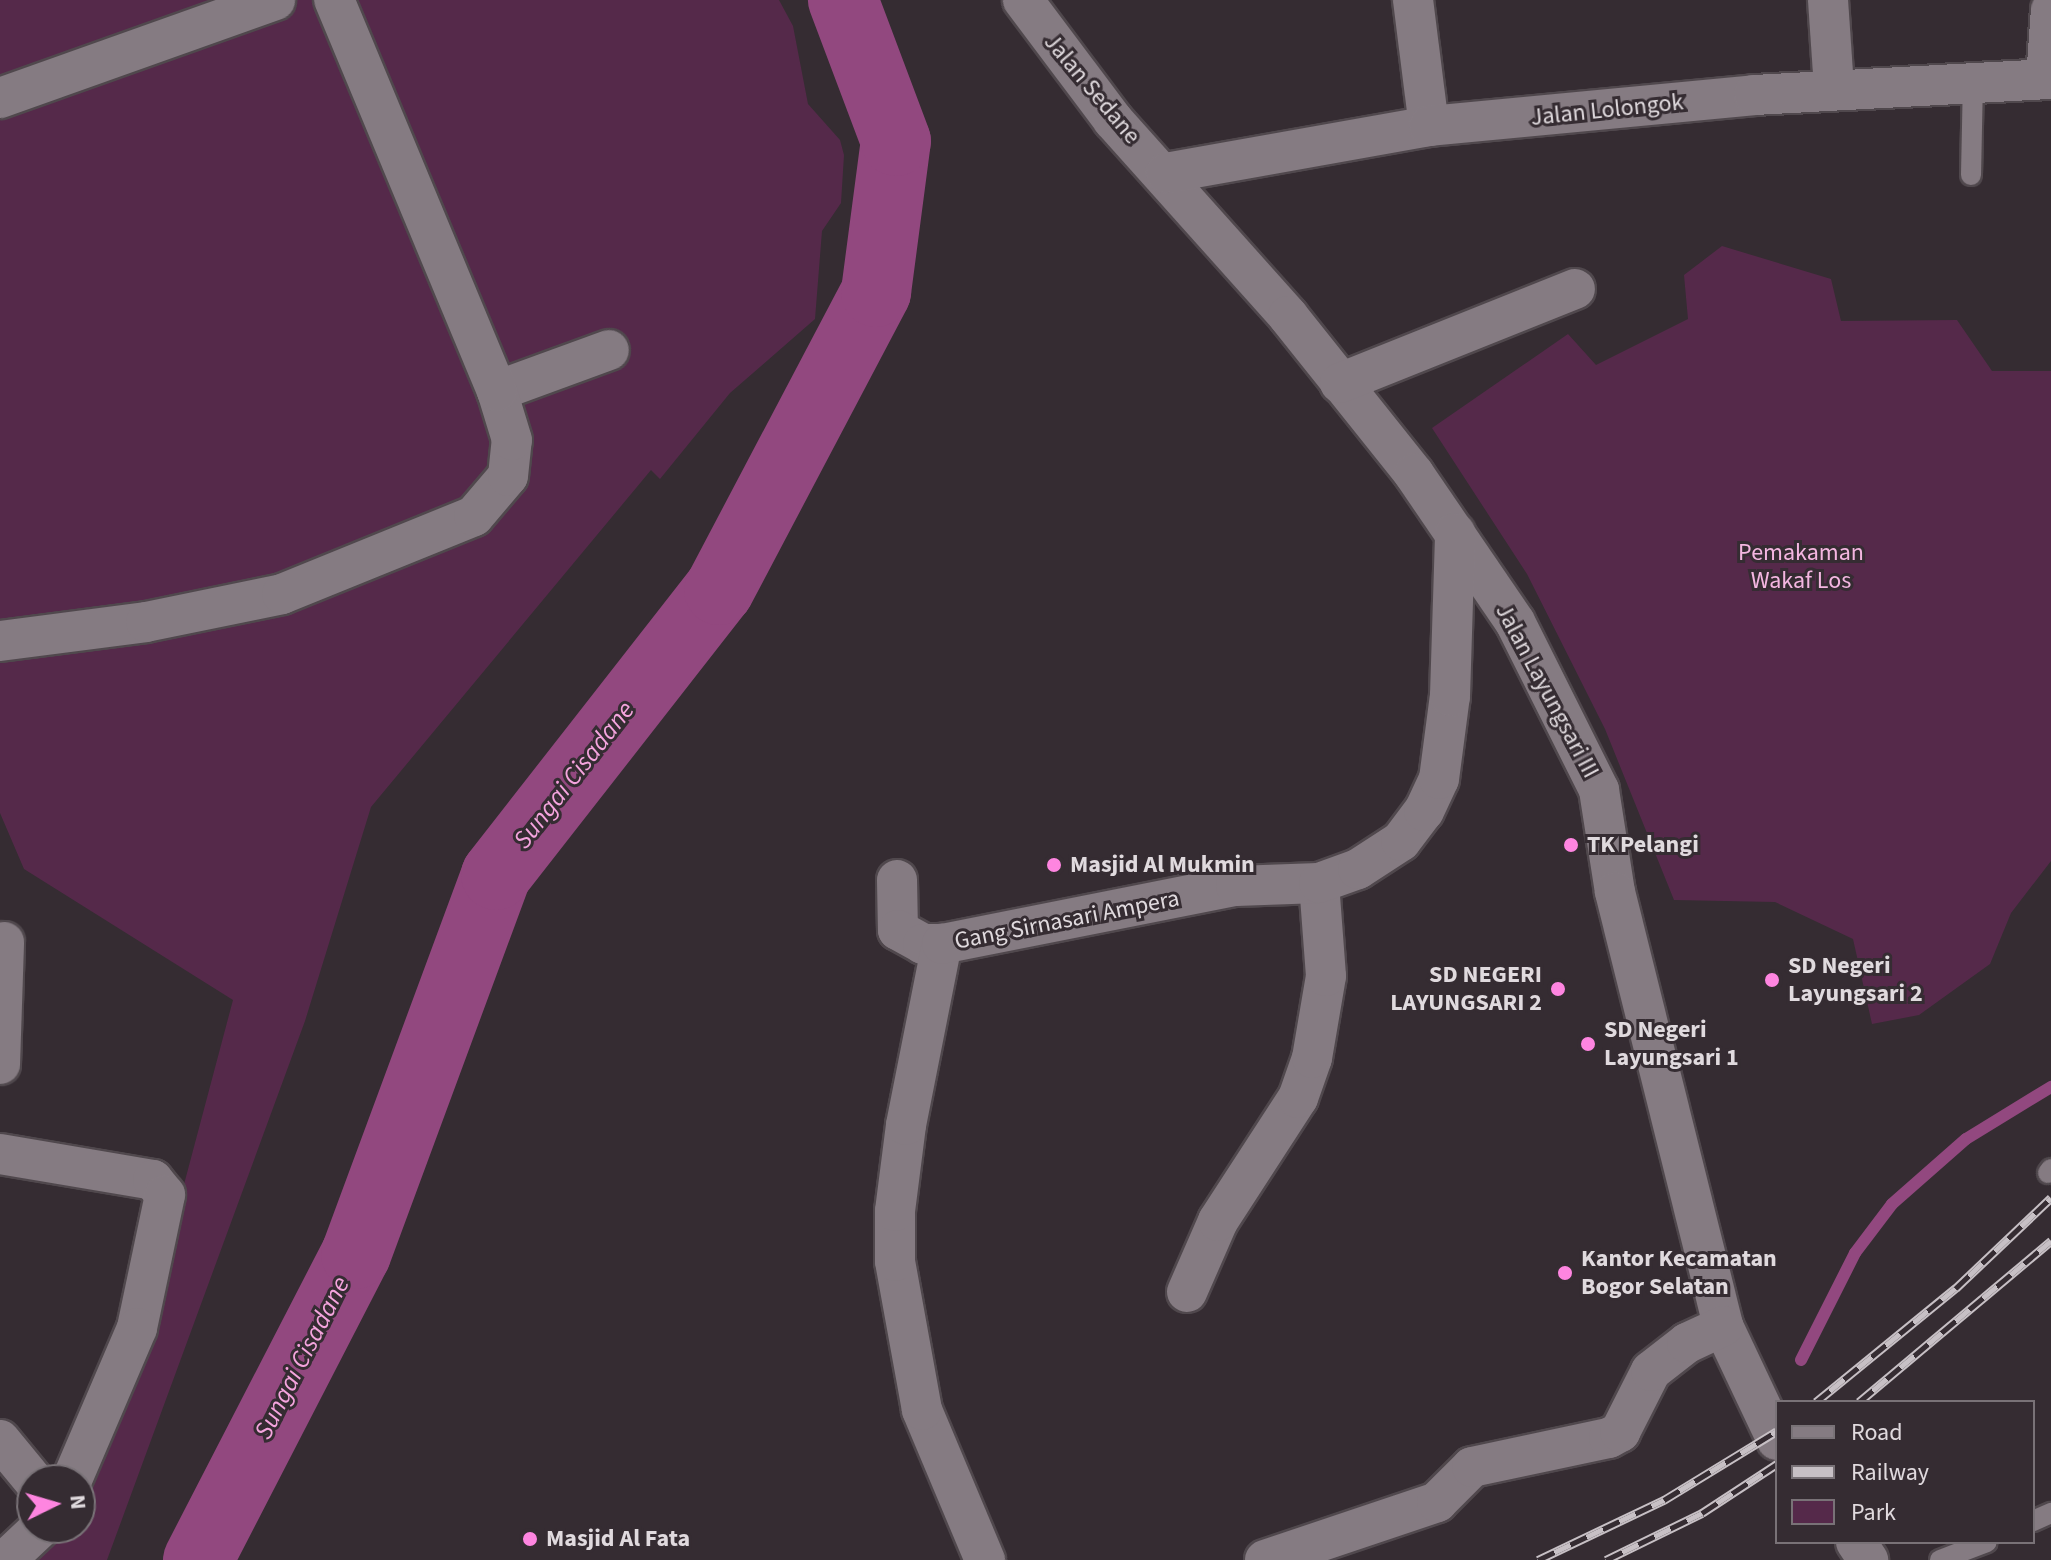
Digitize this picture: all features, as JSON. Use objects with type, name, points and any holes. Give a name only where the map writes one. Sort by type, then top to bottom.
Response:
[{"type":"street","points":[[0,98],[275,0]]},
{"type":"street","points":[[0,641],[146,622],[282,594],[474,516],[508,476],[512,440],[497,391],[334,0]]},
{"type":"street","name":"Jalan Sedane","points":[[1023,0],[1113,120],[1166,173]]},
{"type":"street","points":[[1413,0],[1429,126]]},
{"type":"street","points":[[1828,0],[1834,89]]},
{"type":"street","points":[[2048,79],[2051,10]]},
{"type":"street","name":"Jalan Lolongok","points":[[1166,173],[1429,126],[1834,89],[2048,79]]},
{"type":"street","name":"Jalan Layungsari III","points":[[1166,173],[1340,383],[1455,533],[1515,622],[1599,790],[1615,892],[1723,1326],[1775,1436]]},
{"type":"street","points":[[1340,383],[1575,289]]},
{"type":"street","points":[[497,391],[609,350]]},
{"type":"street","name":"Gang Sirnasari Ampera","points":[[985,1560],[922,1410],[895,1261],[895,1211],[906,1125],[942,944],[1236,886],[1319,883],[1358,869],[1401,841],[1424,811],[1439,779],[1450,696],[1455,533]]},
{"type":"street","points":[[897,880],[898,930],[923,944],[942,944]]},
{"type":"street","points":[[1187,1292],[1218,1221],[1298,1098],[1312,1058],[1326,976],[1319,883]]},
{"type":"street","points":[[0,1064],[4,942]]},
{"type":"street","points":[[0,1154],[153,1180],[165,1195],[137,1328],[79,1464]]},
{"type":"street","points":[[1265,1560],[1437,1502],[1472,1467],[1609,1438],[1620,1432],[1651,1371],[1687,1343],[1723,1326]]},
{"type":"street","points":[[0,1440],[20,1464]]},
{"type":"street","points":[[6,1560],[23,1544]]},
{"type":"lane","points":[[1971,175],[1973,81]]},
{"type":"lane","points":[[1940,1560],[1982,1544]]},
{"type":"green space","points":[[0,0],[779,0],[793,26],[808,104],[840,140],[844,155],[841,203],[822,231],[815,319],[730,393],[660,479],[651,470],[371,807],[305,1021],[107,1560],[16,1560],[34,1544],[96,1544],[94,1464],[157,1286],[233,1000],[24,869],[0,813]]},
{"type":"green space","name":"Pemakaman Wakaf Los","points":[[1722,246],[1831,279],[1841,321],[1957,320],[1992,371],[2051,371],[2051,861],[2011,913],[1990,964],[1919,1015],[1872,1024],[1853,939],[1775,902],[1674,900],[1605,729],[1527,574],[1432,428],[1568,334],[1596,365],[1688,319],[1684,275]]},
{"type":"waterway","name":"Sungai Cisadane","points":[[198,1560],[356,1254],[496,875],[719,590],[876,292],[896,141],[843,0]]},
{"type":"waterway","points":[[1801,1360],[1855,1253],[1892,1204],[1966,1139],[2051,1087]]},
{"type":"railway","points":[[1818,1400],[1956,1288],[2051,1198]]},
{"type":"railway","points":[[1861,1400],[2051,1241]]},
{"type":"railway","points":[[1538,1560],[1664,1500],[1775,1432]]},
{"type":"railway","points":[[1606,1560],[1702,1513],[1775,1465]]},
{"type":"place","name":"TK Pelangi","points":[[1571,845]]},
{"type":"place","name":"Masjid Al Mukmin","points":[[1054,865]]},
{"type":"place","name":"SD Negeri Layungsari 2","points":[[1772,980]]},
{"type":"place","name":"SD NEGERI LAYUNGSARI 2","points":[[1558,989]]},
{"type":"place","name":"SD Negeri Layungsari 1","points":[[1588,1044]]},
{"type":"place","name":"Kantor Kecamatan Bogor Selatan","points":[[1565,1273]]},
{"type":"place","name":"Masjid Al Fata","points":[[530,1539]]}]
